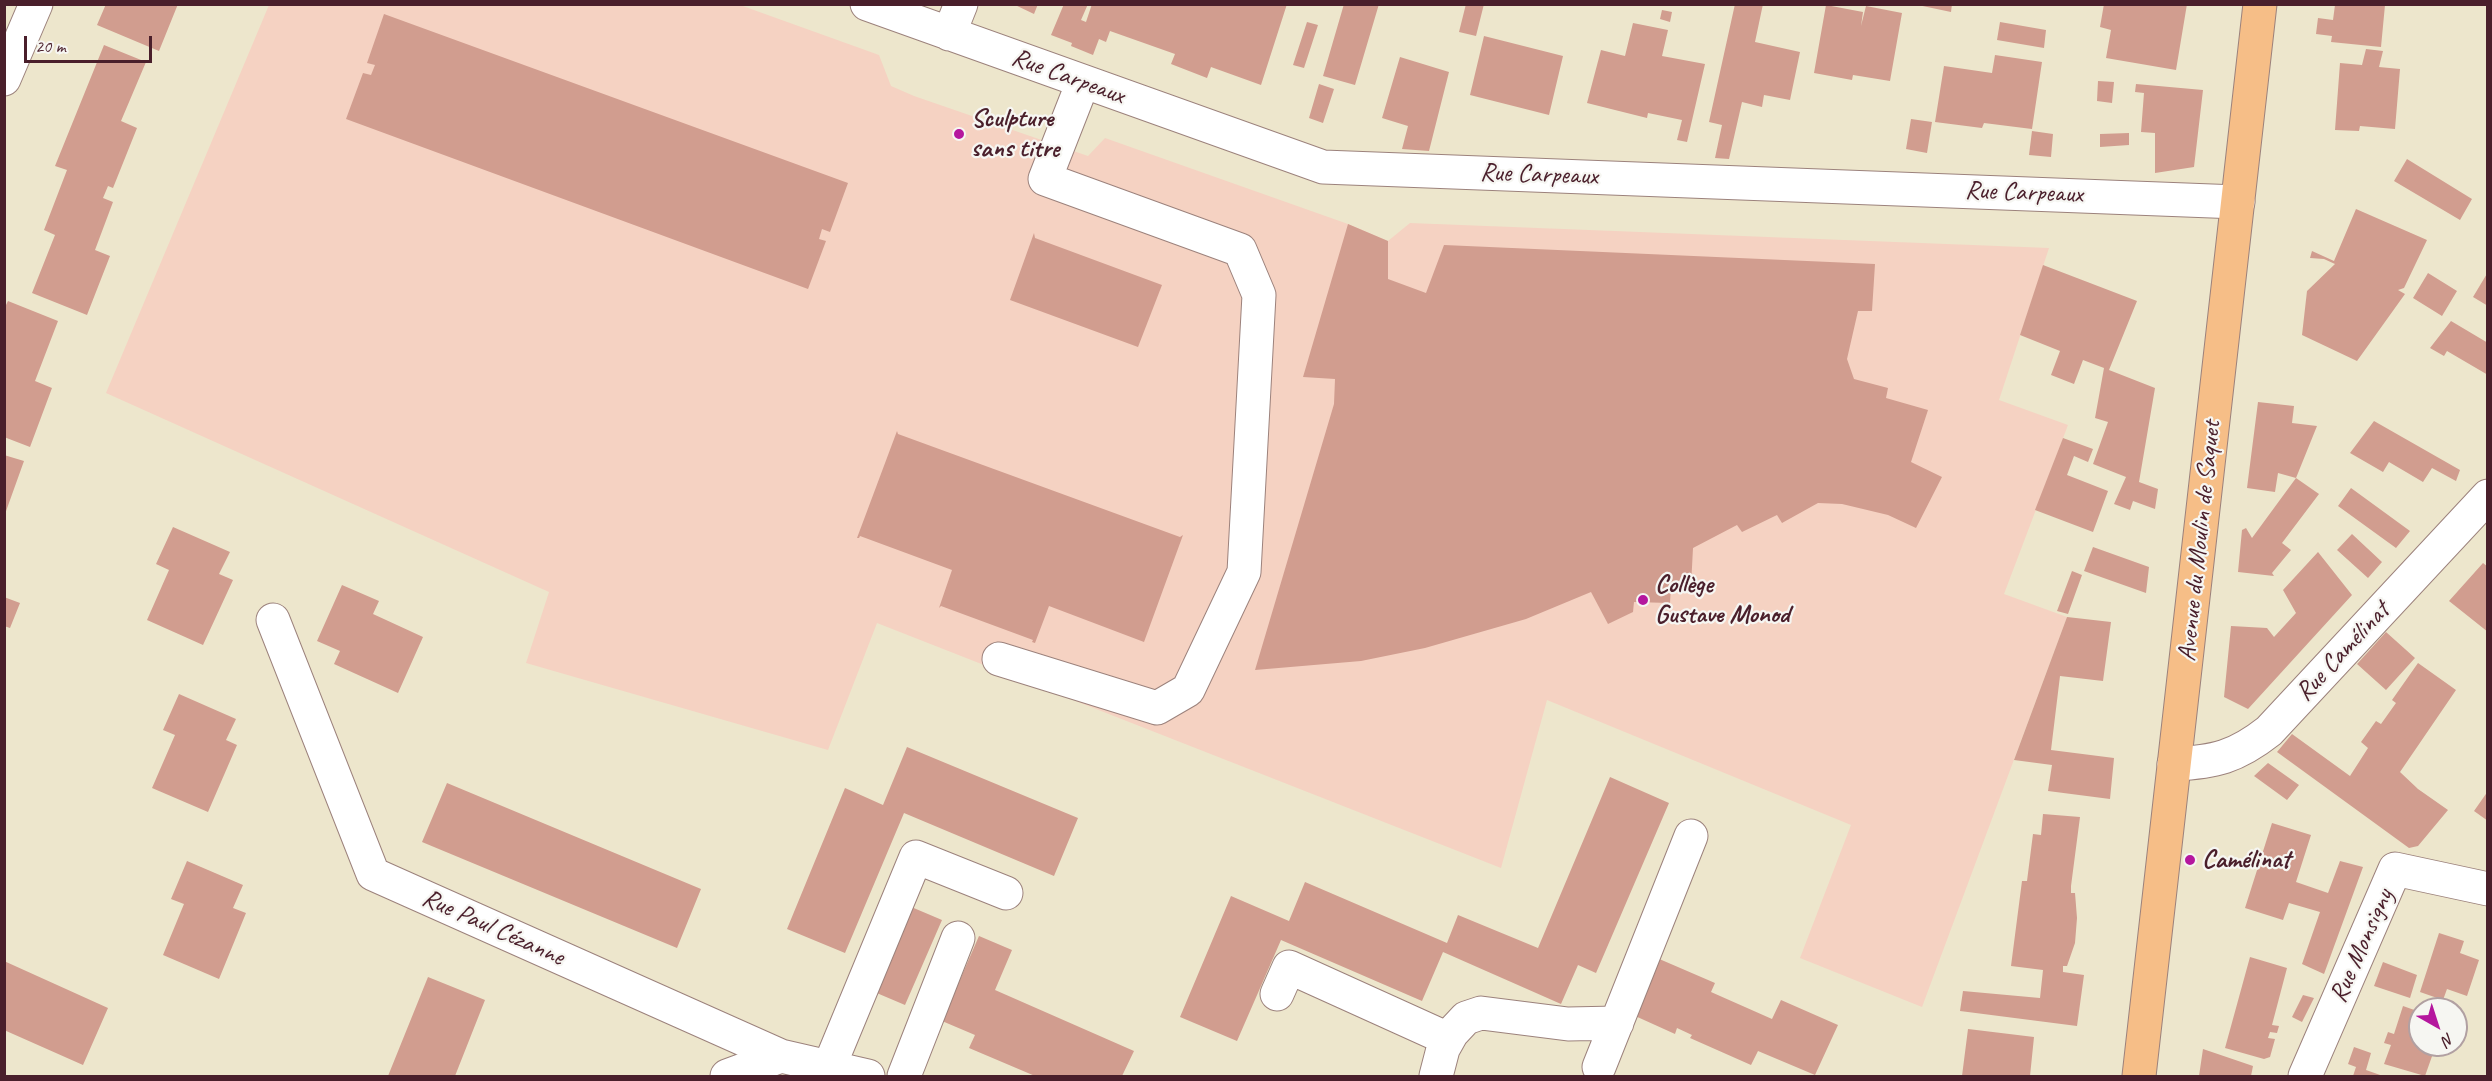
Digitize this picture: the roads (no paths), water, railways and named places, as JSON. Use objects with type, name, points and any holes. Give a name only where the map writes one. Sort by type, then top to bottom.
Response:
[{"type":"main road","name":"Avenue du Moulin de Saquet","points":[[2139,1077],[2260,4]]},
{"type":"street","points":[[4,79],[36,4]]},
{"type":"street","name":"Rue Carpeaux","points":[[867,4],[1323,167],[2238,202]]},
{"type":"street","points":[[949,34],[961,4]]},
{"type":"street","points":[[999,659],[1157,708],[1188,690],[1244,572],[1259,295],[1240,250],[1045,179],[1083,82]]},
{"type":"street","name":"Rue Camélinat","points":[[2174,764],[2210,762],[2249,747],[2269,732],[2484,507]]},
{"type":"street","name":"Rue Paul Cézanne","points":[[273,620],[373,874],[781,1056],[868,1077]]},
{"type":"street","points":[[1599,1067],[1691,836]]},
{"type":"street","points":[[829,1067],[916,857],[1006,893]]},
{"type":"street","name":"Rue Monsigny","points":[[2305,1077],[2396,869],[2487,889]]},
{"type":"street","points":[[904,1077],[958,938]]},
{"type":"street","points":[[1277,994],[1289,967],[1448,1039]]},
{"type":"street","points":[[1436,1077],[1448,1039],[1466,1018],[1481,1013],[1568,1024],[1617,1023]]},
{"type":"street","points":[[728,1077],[781,1056]]},
{"type":"place","name":"Sculpture sans titre","points":[[959,134]]},
{"type":"place","name":"Collège Gustave Monod","points":[[1643,600]]},
{"type":"place","name":"Camélinat","points":[[2190,860]]}]
